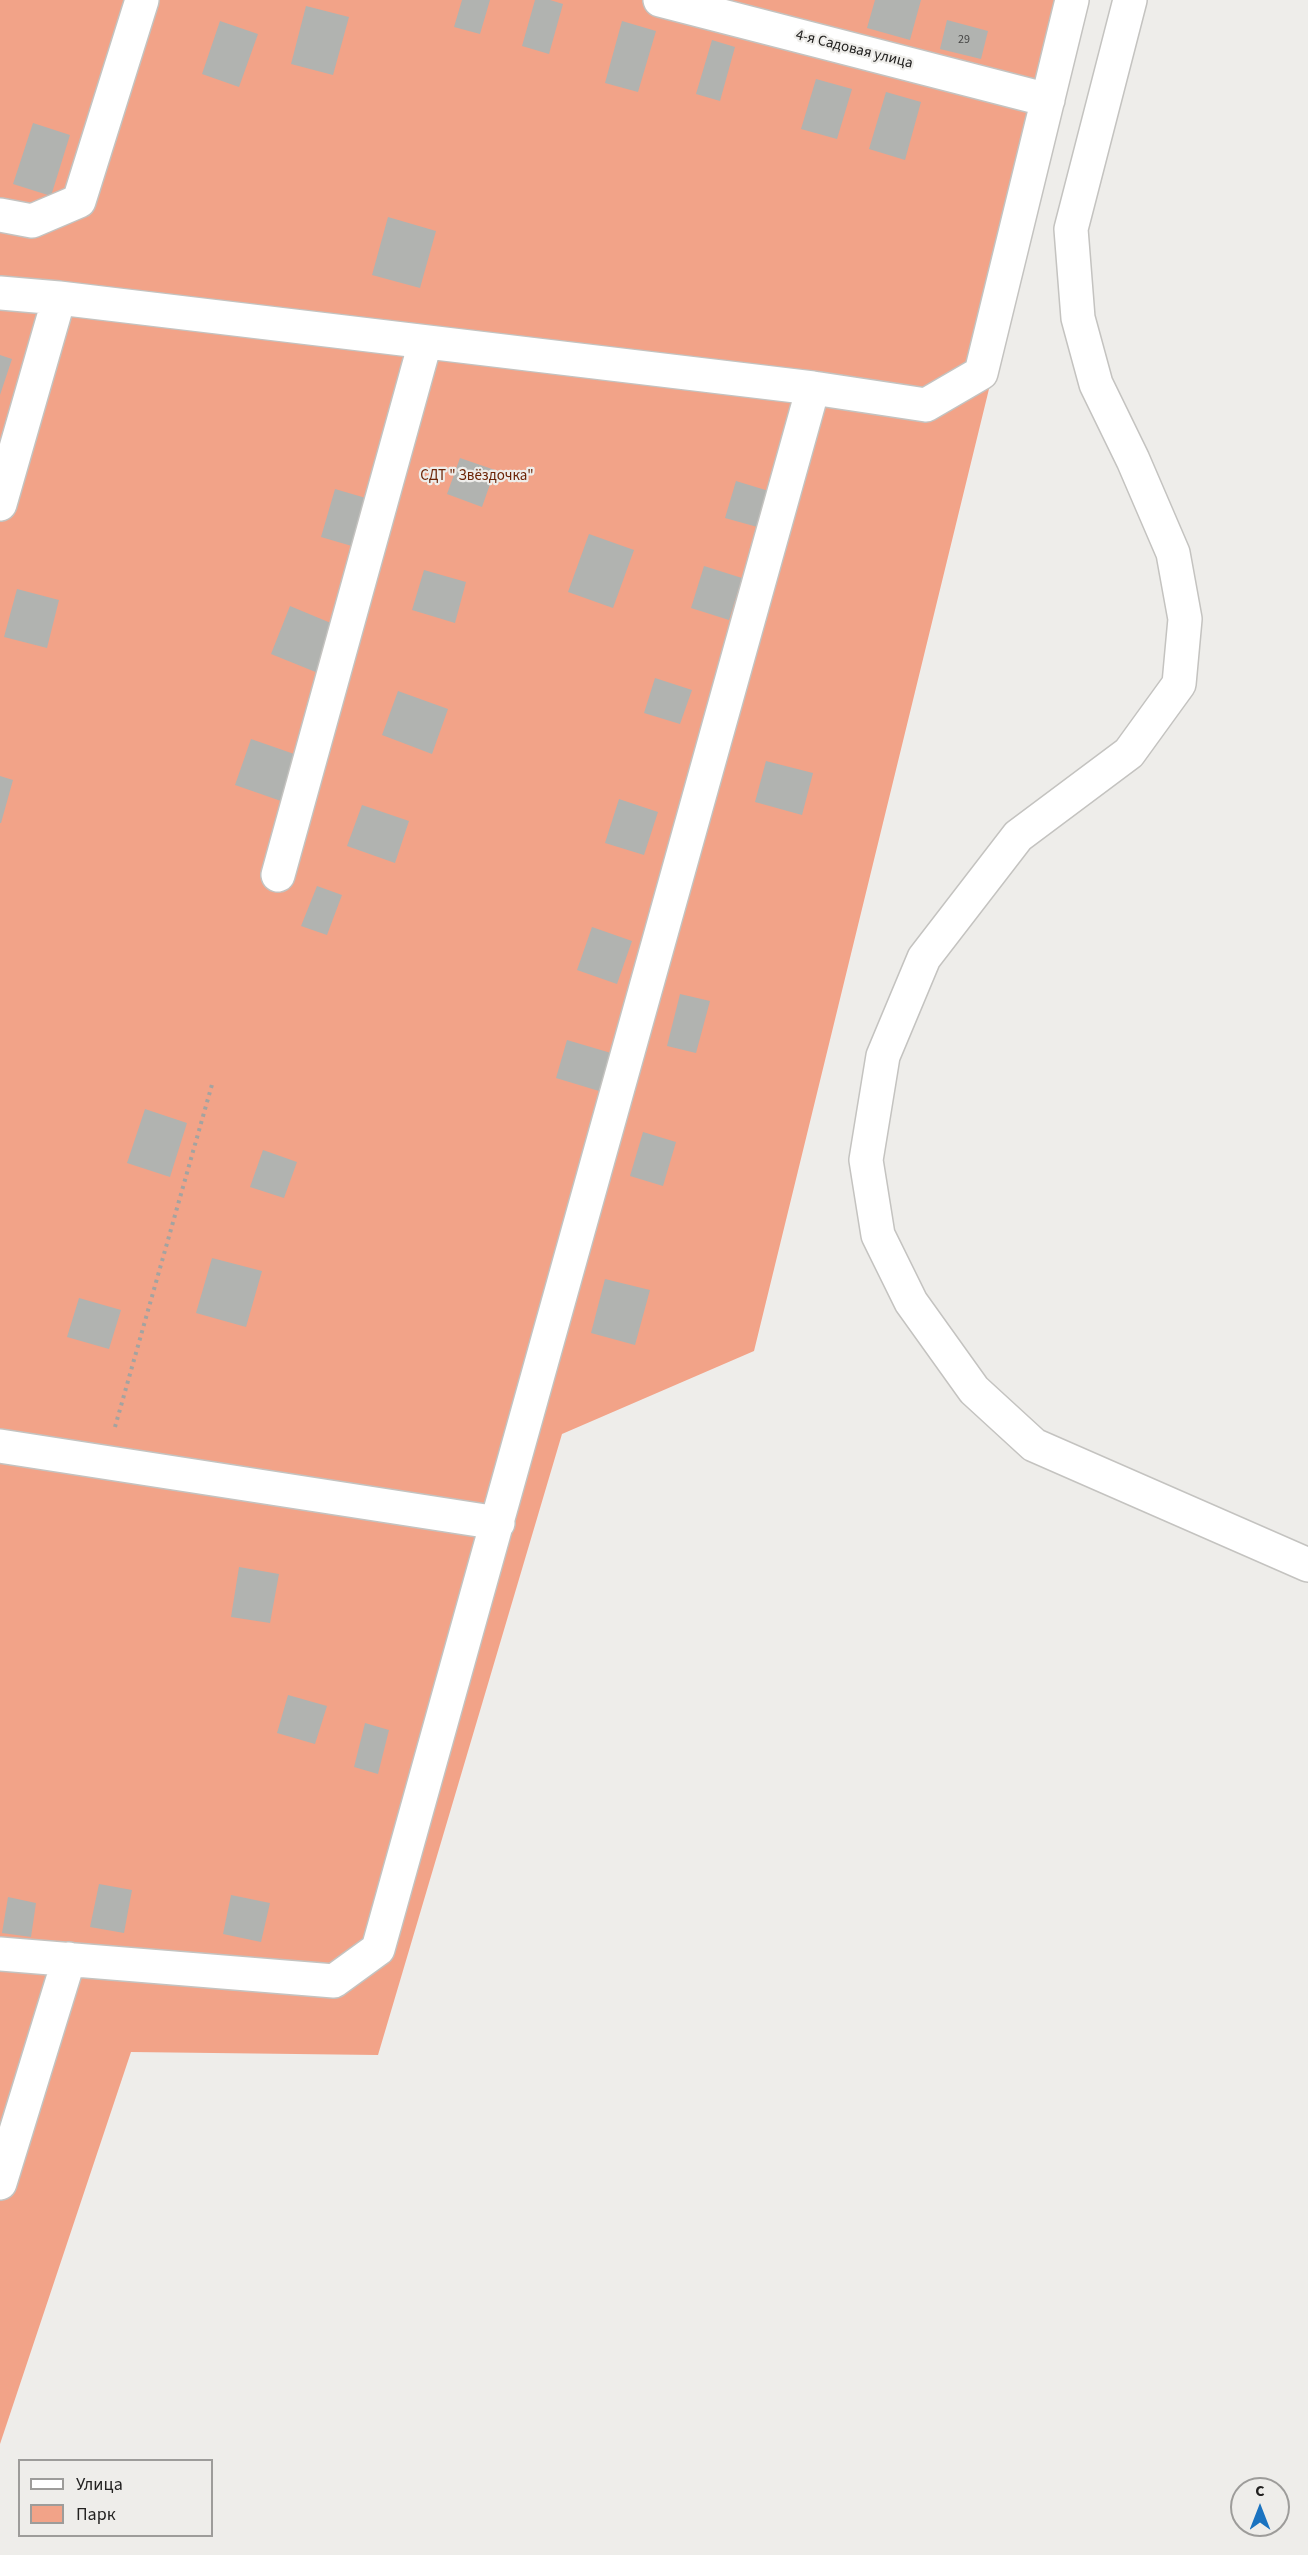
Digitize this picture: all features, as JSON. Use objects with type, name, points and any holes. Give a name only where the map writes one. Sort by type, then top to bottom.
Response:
[{"type":"lane","points":[[0,215],[32,221],[79,201],[142,0]]},
{"type":"lane","name":"4-я Садовая улица","points":[[660,0],[1048,100]]},
{"type":"lane","points":[[0,293],[59,298],[813,388],[926,405],[981,372],[1072,0]]},
{"type":"lane","points":[[1130,0],[1071,229],[1078,318],[1096,384],[1133,460],[1173,553],[1185,619],[1179,684],[1129,753],[1018,836],[924,958],[883,1056],[866,1160],[878,1235],[911,1302],[974,1390],[1034,1445],[1308,1566]]},
{"type":"lane","points":[[0,504],[59,298]]},
{"type":"lane","points":[[278,875],[425,343]]},
{"type":"lane","points":[[0,1954],[334,1982],[378,1949],[813,388]]},
{"type":"lane","points":[[0,1446],[498,1523]]},
{"type":"lane","points":[[0,2183],[69,1959]]},
{"type":"path","points":[[105,1462],[213,1081]]},
{"type":"green space","name":"СДТ \" Звёздочка\"","points":[[0,0],[1084,0],[754,1351],[562,1434],[378,2055],[131,2052],[0,2444]]},
{"type":"building","points":[[462,0],[490,0],[480,34],[454,27]]},
{"type":"building","points":[[535,0],[550,0],[563,4],[549,54],[522,46]]},
{"type":"building","points":[[875,0],[921,0],[910,40],[867,28]]},
{"type":"building","points":[[306,6],[349,17],[333,75],[291,64]]},
{"type":"building","points":[[947,20],[988,31],[981,59],[940,49]]},
{"type":"building","points":[[220,21],[258,34],[239,87],[202,74]]},
{"type":"building","points":[[622,21],[656,31],[638,92],[605,83]]},
{"type":"building","points":[[712,40],[735,47],[720,101],[696,94]]},
{"type":"building","points":[[816,79],[852,89],[837,139],[801,129]]},
{"type":"building","points":[[886,92],[921,102],[905,160],[869,149]]},
{"type":"building","points":[[33,123],[70,135],[51,196],[13,184]]},
{"type":"building","points":[[388,217],[436,231],[420,288],[372,275]]},
{"type":"building","points":[[0,355],[12,359],[0,395]]},
{"type":"building","points":[[460,458],[495,470],[482,507],[447,494]]},
{"type":"building","points":[[736,481],[772,492],[761,528],[725,518]]},
{"type":"building","points":[[335,489],[376,501],[362,549],[321,537]]},
{"type":"building","points":[[589,534],[634,550],[613,608],[568,592]]},
{"type":"building","points":[[704,566],[742,578],[729,620],[691,608]]},
{"type":"building","points":[[424,570],[466,582],[455,623],[412,610]]},
{"type":"building","points":[[17,589],[59,600],[47,648],[4,637]]},
{"type":"building","points":[[290,606],[338,626],[318,673],[271,654]]},
{"type":"building","points":[[655,678],[692,690],[680,724],[644,713]]},
{"type":"building","points":[[398,691],[448,709],[432,754],[382,735]]},
{"type":"building","points":[[251,739],[297,755],[281,801],[235,785]]},
{"type":"building","points":[[766,761],[813,773],[802,815],[755,802]]},
{"type":"building","points":[[0,776],[13,780],[1,823],[0,823]]},
{"type":"building","points":[[619,799],[658,812],[644,855],[605,843]]},
{"type":"building","points":[[362,805],[409,821],[395,863],[347,846]]},
{"type":"building","points":[[317,886],[342,895],[327,935],[301,926]]},
{"type":"building","points":[[592,927],[632,941],[617,984],[577,970]]},
{"type":"building","points":[[680,994],[710,1001],[696,1053],[667,1046]]},
{"type":"building","points":[[567,1040],[611,1053],[599,1091],[556,1078]]},
{"type":"building","points":[[145,1109],[187,1123],[170,1177],[127,1163]]},
{"type":"building","points":[[643,1132],[676,1142],[663,1186],[630,1176]]},
{"type":"building","points":[[263,1150],[297,1162],[284,1198],[250,1187]]},
{"type":"building","points":[[212,1258],[262,1271],[246,1327],[196,1313]]},
{"type":"building","points":[[605,1279],[650,1290],[635,1345],[591,1333]]},
{"type":"building","points":[[79,1298],[121,1310],[109,1349],[67,1337]]},
{"type":"building","points":[[239,1567],[279,1574],[270,1623],[231,1617]]},
{"type":"building","points":[[288,1695],[327,1706],[315,1744],[277,1733]]},
{"type":"building","points":[[365,1723],[389,1730],[378,1774],[354,1767]]},
{"type":"building","points":[[99,1884],[132,1890],[124,1933],[90,1927]]},
{"type":"building","points":[[231,1895],[270,1903],[261,1942],[223,1934]]},
{"type":"building","points":[[8,1897],[36,1903],[31,1937],[2,1933]]}]
